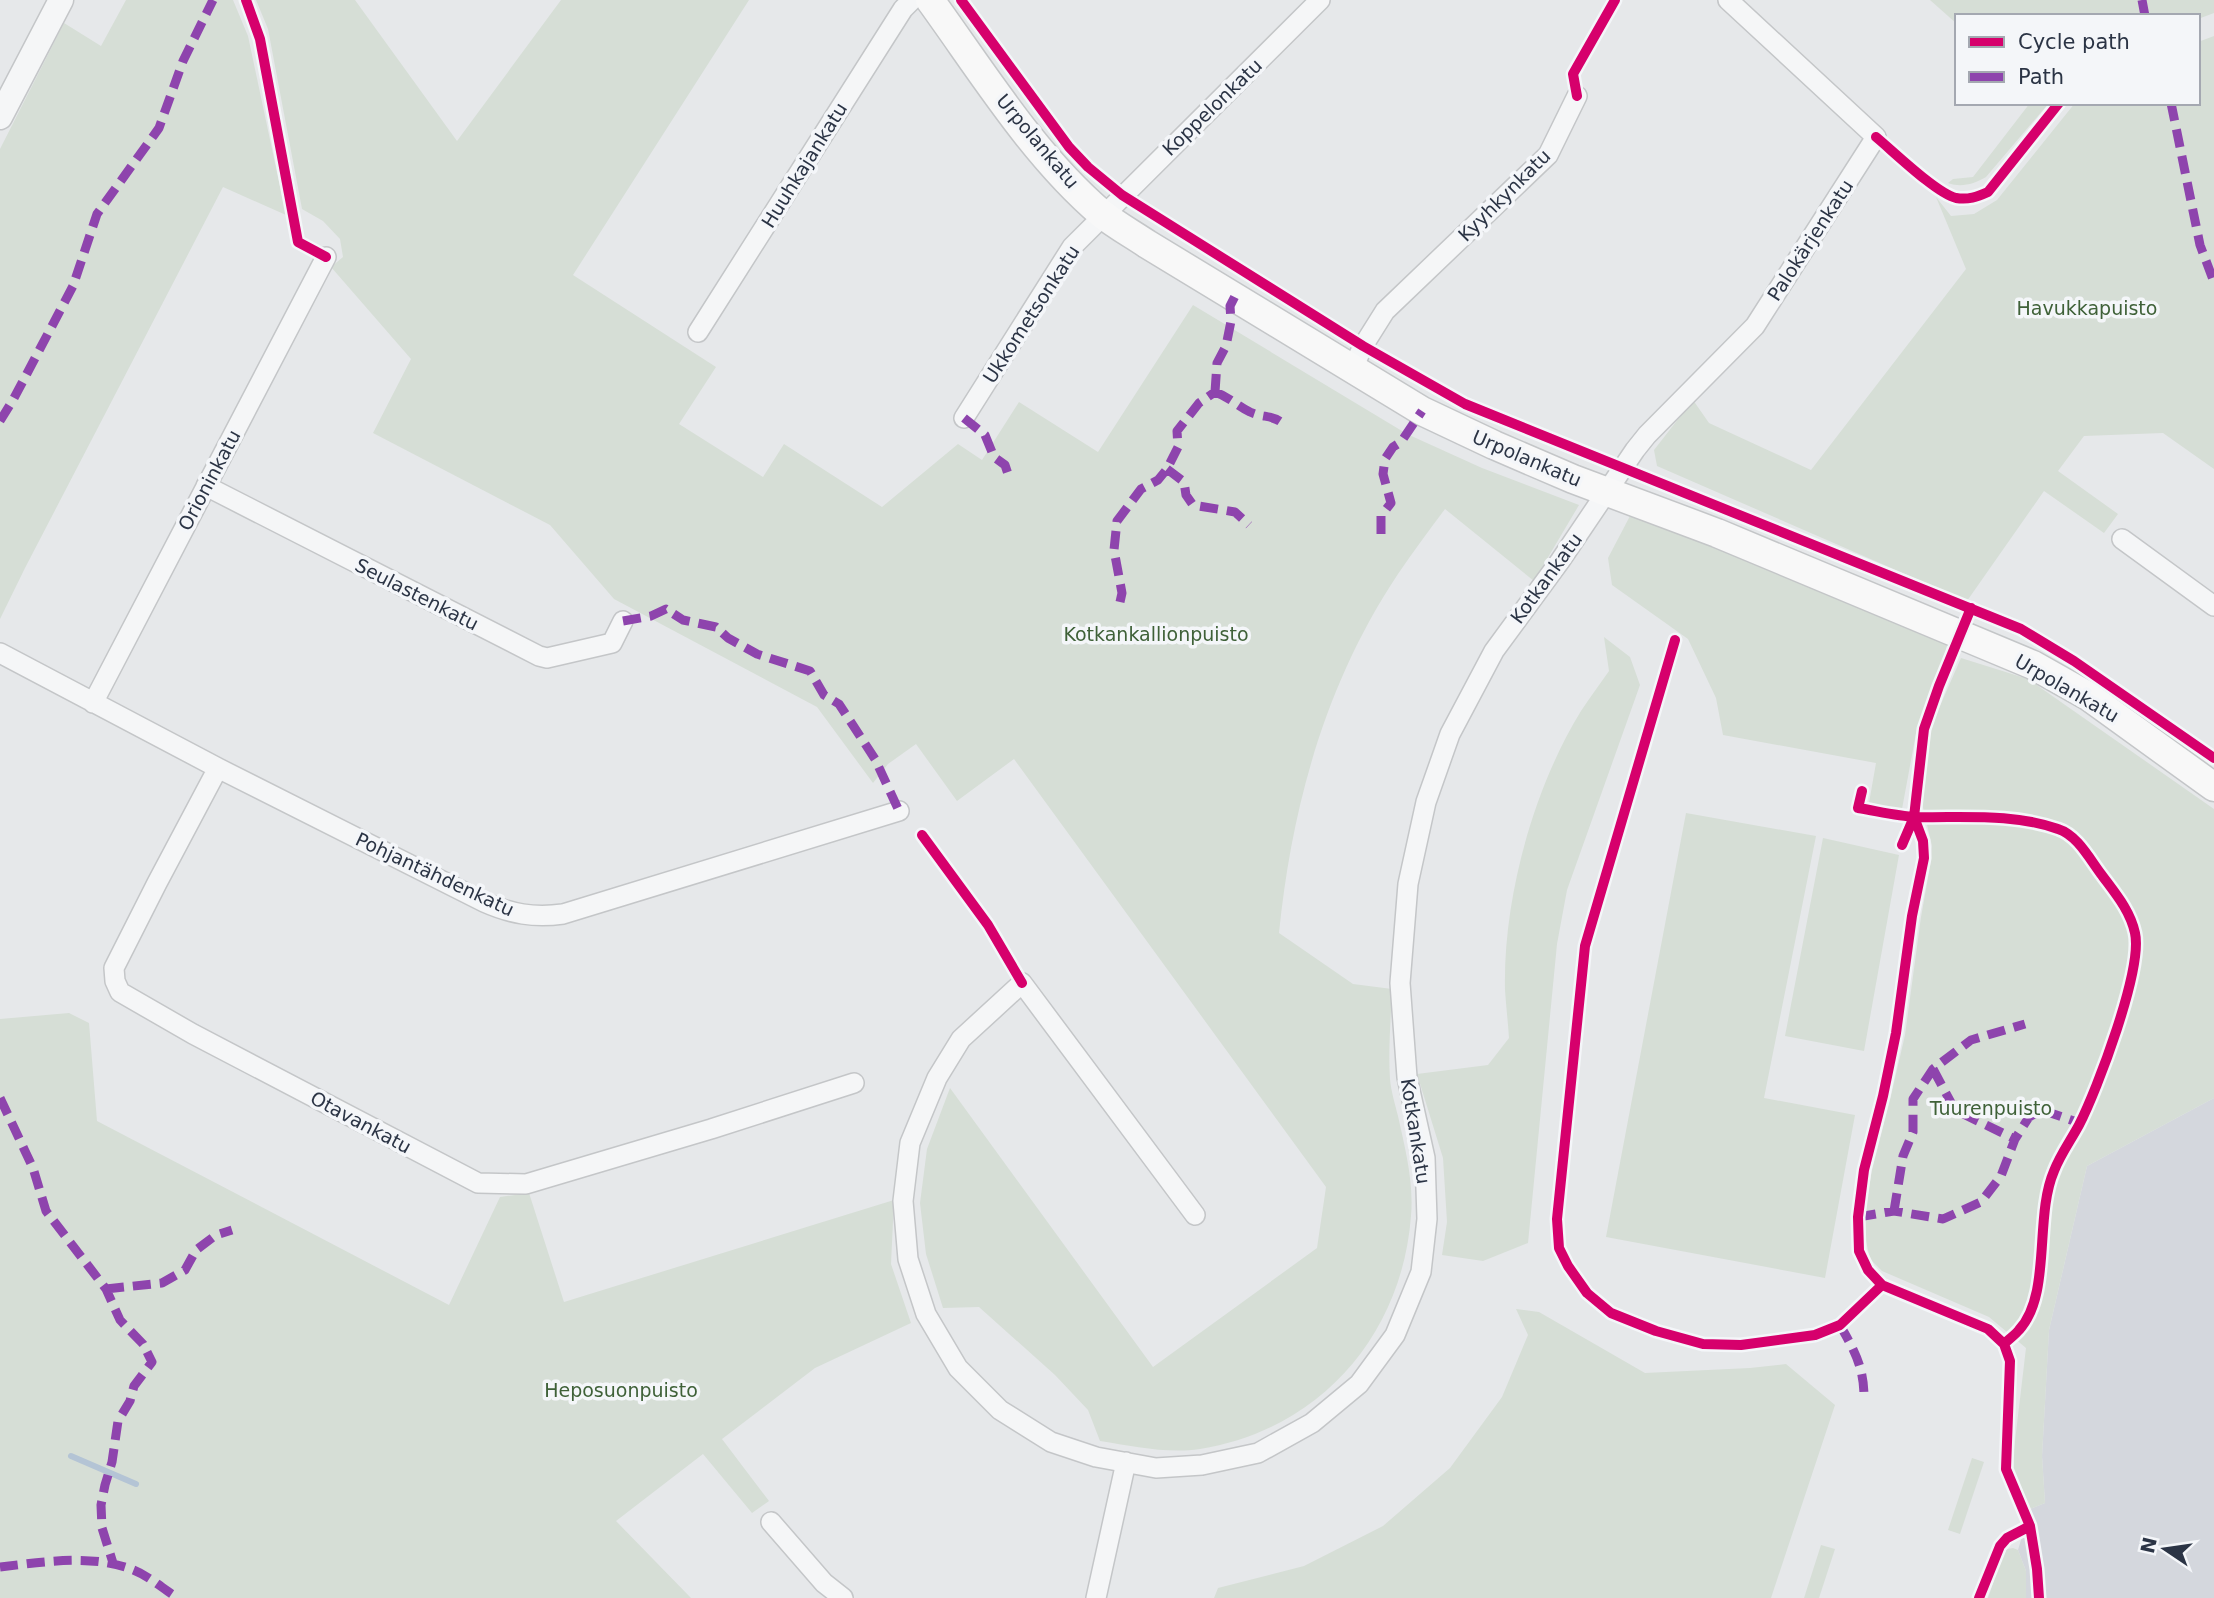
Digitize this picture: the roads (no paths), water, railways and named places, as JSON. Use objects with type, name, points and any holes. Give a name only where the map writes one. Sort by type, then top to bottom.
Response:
[{"type":"main road","name":"Urpolankatu","points":[[930,0],[1056,169],[1103,214],[1147,244],[1422,411],[1494,445],[1717,533],[2033,665],[2088,696],[2214,787]]},
{"type":"street","points":[[0,117],[61,0]]},
{"type":"street","name":"Huuhkajankatu","points":[[698,332],[903,9],[912,0]]},
{"type":"street","name":"Koppelonkatu","points":[[1103,214],[1320,0]]},
{"type":"street","name":"Palokärjenkatu","points":[[1608,492],[1647,435],[1755,326],[1876,136],[1728,0]]},
{"type":"street","name":"Kyyhkynkatu","points":[[1353,368],[1385,311],[1548,155],[1577,96]]},
{"type":"street","name":"Ukkometsonkatu","points":[[964,418],[1072,247],[1103,214]]},
{"type":"street","name":"Orioninkatu","points":[[93,703],[326,257]]},
{"type":"street","name":"Seulastenkatu","points":[[206,486],[539,656],[547,658],[612,643],[623,621]]},
{"type":"street","name":"Kotkankatu","points":[[1195,1215],[1022,984],[961,1040],[937,1078],[910,1143],[903,1201],[908,1259],[926,1314],[958,1368],[1000,1410],[1051,1442],[1096,1457],[1156,1468],[1202,1465],[1258,1453],[1312,1423],[1359,1384],[1395,1335],[1421,1272],[1427,1219],[1425,1158],[1407,1077],[1400,984],[1408,884],[1426,802],[1450,734],[1494,651],[1608,492]]},
{"type":"street","points":[[2122,539],[2214,606]]},
{"type":"street","name":"Pohjantähdenkatu","points":[[0,653],[218,768],[484,902],[525,916],[563,914],[899,811]]},
{"type":"street","name":"Otavankatu","points":[[218,768],[114,968],[115,981],[120,992],[193,1034],[478,1183],[526,1184],[854,1083]]},
{"type":"street","points":[[1096,1598],[1126,1462]]},
{"type":"street","points":[[771,1522],[824,1583],[843,1598]]},
{"type":"waterway","points":[[71,1456],[136,1484]]},
{"type":"park label","name":"Havukkapuisto","points":[[2087,308]]},
{"type":"park label","name":"Kotkankallionpuisto","points":[[1156,634]]},
{"type":"park label","name":"Tuurenpuisto","points":[[1991,1108]]},
{"type":"park label","name":"Heposuonpuisto","points":[[621,1390]]}]
